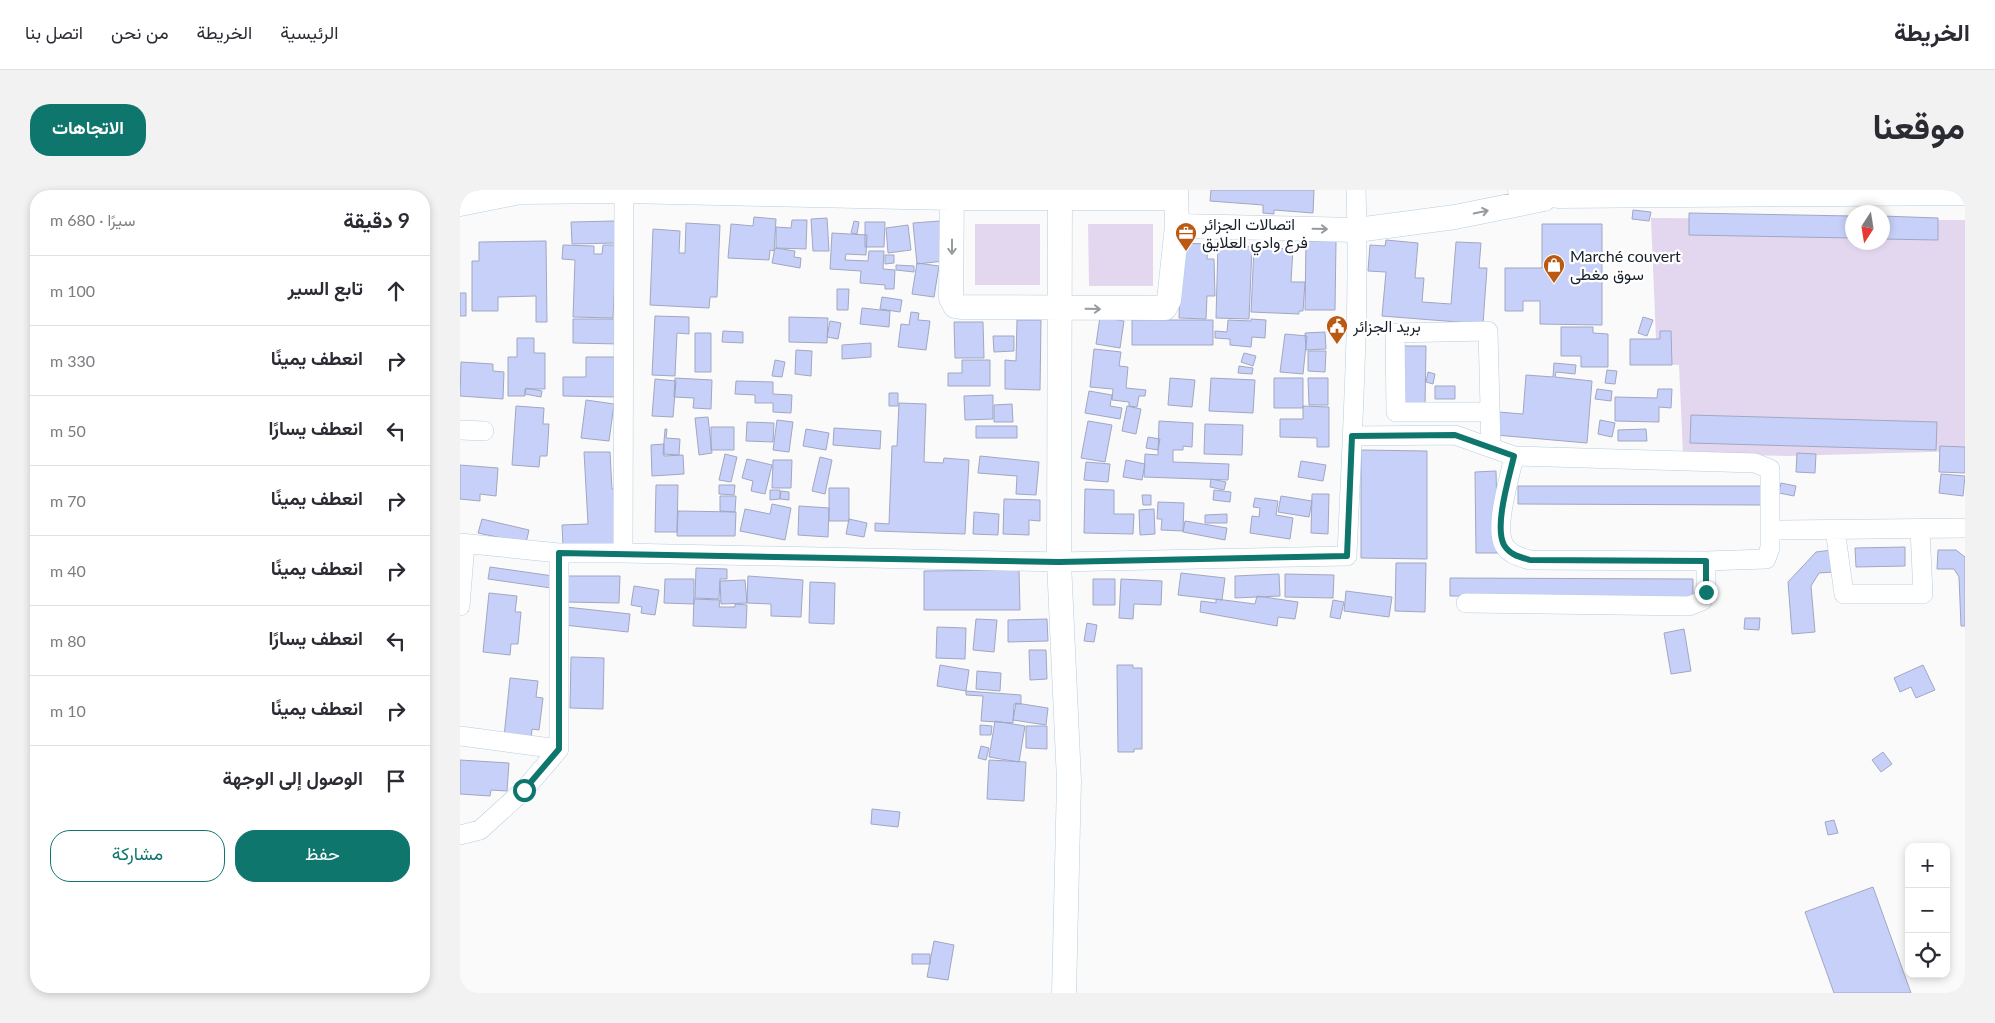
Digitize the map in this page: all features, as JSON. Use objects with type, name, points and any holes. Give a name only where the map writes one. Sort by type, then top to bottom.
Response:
[{"type":"main road","points":[[1520,190],[1558,196],[1965,193]]},
{"type":"main road","points":[[460,204],[520,191],[1176,194],[1177,226],[1169,300],[1165,308],[955,306],[951,298],[952,194]]},
{"type":"main road","points":[[1060,194],[1059,562],[1069,781],[1064,993]]},
{"type":"main road","points":[[1177,226],[1357,230],[1455,217],[1558,196]]},
{"type":"street","points":[[460,606],[463,543],[559,553],[1059,562],[1347,556],[1352,436],[1357,230],[1356,190]]},
{"type":"street","points":[[623,553],[624,191]]},
{"type":"street","points":[[1479,412],[1396,412],[1395,332],[1488,331],[1491,447]]},
{"type":"street","points":[[460,430],[484,431]]},
{"type":"street","points":[[1352,436],[1455,435],[1514,456],[1755,464],[1770,469],[1770,548],[1766,559],[1706,561],[1530,560],[1514,556],[1504,545],[1500,528],[1514,456]]},
{"type":"street","points":[[1835,529],[1844,594],[1923,594],[1920,528]]},
{"type":"street","points":[[1782,530],[1965,528]]},
{"type":"street","points":[[460,835],[480,830],[524,790],[559,749],[559,553]]},
{"type":"street","points":[[1466,603],[1689,606],[1702,601],[1706,592],[1706,561]]},
{"type":"street","points":[[460,736],[559,749]]},
{"type":"shaded area","points":[[1651,218],[1845,219],[1845,250],[1890,250],[1890,220],[1965,220],[1965,451],[1788,456],[1683,454],[1679,365],[1657,364]]},
{"type":"shaded area","points":[[975,224],[1040,224],[1040,285],[975,285]]},
{"type":"shaded area","points":[[1088,224],[1153,224],[1153,286],[1089,286]]},
{"type":"building","points":[[1211,190],[1314,190],[1313,213],[1274,210],[1274,214],[1263,213],[1263,205],[1210,201]]},
{"type":"building","points":[[1633,210],[1651,212],[1649,221],[1632,219]]},
{"type":"building","points":[[1689,213],[1845,216],[1845,238],[1689,235]]},
{"type":"building","points":[[1890,216],[1938,218],[1938,240],[1890,239]]},
{"type":"building","points":[[754,217],[776,219],[774,251],[770,250],[769,260],[728,258],[731,224],[753,226]]},
{"type":"building","points":[[827,218],[829,251],[813,251],[811,219]]},
{"type":"building","points":[[792,220],[807,220],[806,249],[776,248],[776,227],[791,228]]},
{"type":"building","points":[[615,221],[615,243],[572,244],[571,222]]},
{"type":"building","points":[[854,221],[859,222],[857,234],[851,233]]},
{"type":"building","points":[[940,221],[944,261],[917,264],[913,223]]},
{"type":"building","points":[[865,222],[885,222],[884,247],[865,247]]},
{"type":"building","points":[[686,223],[720,225],[717,297],[710,297],[709,308],[650,305],[653,229],[680,231],[679,253],[685,253]]},
{"type":"building","name":"Marché couvert سوق مغطى","points":[[1542,224],[1602,224],[1602,325],[1540,324],[1540,301],[1523,301],[1523,311],[1505,311],[1505,268],[1542,268]]},
{"type":"building","points":[[908,225],[911,250],[888,253],[886,228]]},
{"type":"building","points":[[832,233],[867,235],[866,255],[846,254],[845,260],[868,261],[869,251],[884,251],[883,269],[895,270],[894,289],[885,289],[885,285],[860,283],[861,271],[830,269]]},
{"type":"building","points":[[1386,240],[1418,243],[1415,278],[1424,278],[1422,302],[1451,304],[1456,242],[1481,243],[1479,268],[1487,268],[1483,324],[1382,316],[1386,272],[1368,271],[1370,245],[1385,246]]},
{"type":"building","points":[[546,241],[547,322],[536,322],[536,296],[498,297],[498,311],[472,311],[472,261],[479,261],[479,242]]},
{"type":"building","points":[[1306,241],[1336,241],[1335,310],[1305,310]]},
{"type":"building","points":[[1181,243],[1208,244],[1207,259],[1214,259],[1215,296],[1207,296],[1206,319],[1179,318]]},
{"type":"building","points":[[563,245],[594,246],[594,254],[602,254],[603,245],[616,245],[613,318],[573,317],[575,260],[562,259]]},
{"type":"building","points":[[1218,245],[1252,247],[1249,319],[1216,318]]},
{"type":"building","points":[[1254,247],[1293,249],[1291,282],[1305,282],[1303,311],[1299,311],[1299,314],[1251,312]]},
{"type":"building","points":[[775,248],[795,251],[794,257],[801,258],[800,268],[772,263]]},
{"type":"building","points":[[885,255],[894,255],[894,263],[885,264]]},
{"type":"building","points":[[917,263],[939,266],[934,297],[912,294]]},
{"type":"building","points":[[896,265],[914,266],[914,272],[896,270]]},
{"type":"building","points":[[837,289],[849,289],[848,310],[837,310]]},
{"type":"building","points":[[460,293],[466,293],[466,316],[460,316]]},
{"type":"building","points":[[882,297],[902,300],[900,312],[880,309]]},
{"type":"building","points":[[862,308],[890,311],[889,327],[860,324]]},
{"type":"building","points":[[911,312],[919,313],[918,320],[930,321],[926,350],[898,347],[901,324],[909,325]]},
{"type":"building","points":[[655,316],[689,317],[689,334],[677,333],[675,376],[652,375]]},
{"type":"building","points":[[789,317],[828,318],[827,343],[789,342]]},
{"type":"building","points":[[1100,317],[1124,321],[1120,348],[1096,344]]},
{"type":"building","points":[[1643,317],[1653,320],[1647,336],[1638,333]]},
{"type":"building","points":[[573,319],[620,319],[619,344],[573,343]]},
{"type":"building","points":[[1251,319],[1266,320],[1265,338],[1252,337],[1251,347],[1230,345],[1230,339],[1215,338],[1215,331],[1227,332],[1228,320],[1251,321]]},
{"type":"building","points":[[1017,320],[1041,320],[1040,390],[1005,389],[1005,360],[1016,361]]},
{"type":"building","points":[[1132,320],[1213,320],[1213,345],[1132,345]]},
{"type":"building","points":[[830,321],[841,323],[838,339],[827,337]]},
{"type":"building","points":[[954,322],[983,322],[984,358],[955,358]]},
{"type":"building","points":[[1561,327],[1593,327],[1593,333],[1608,334],[1608,367],[1581,367],[1581,356],[1561,356]]},
{"type":"building","points":[[723,331],[743,332],[743,343],[722,342]]},
{"type":"building","points":[[1660,331],[1671,331],[1672,365],[1630,365],[1630,339],[1660,339]]},
{"type":"building","points":[[1325,332],[1326,349],[1306,350],[1305,333]]},
{"type":"building","points":[[695,333],[711,333],[711,372],[695,372]]},
{"type":"building","points":[[1285,334],[1307,336],[1303,374],[1280,372]]},
{"type":"building","points":[[993,336],[1014,336],[1014,351],[994,352]]},
{"type":"building","points":[[517,338],[534,338],[534,353],[545,353],[545,389],[525,389],[525,396],[508,396],[508,357],[517,357]]},
{"type":"building","points":[[871,343],[871,357],[842,359],[842,345]]},
{"type":"building","points":[[1402,346],[1426,346],[1425,406],[1401,405]]},
{"type":"building","points":[[1094,349],[1121,352],[1119,366],[1128,367],[1126,388],[1146,390],[1145,396],[1139,396],[1137,407],[1129,406],[1129,402],[1112,400],[1113,389],[1090,387]]},
{"type":"building","points":[[796,350],[812,351],[811,376],[795,374]]},
{"type":"building","points":[[1308,351],[1326,351],[1325,372],[1308,371]]},
{"type":"building","points":[[1244,353],[1256,356],[1253,366],[1241,362]]},
{"type":"building","points":[[586,357],[618,357],[617,397],[563,396],[563,377],[586,377]]},
{"type":"building","points":[[775,360],[785,362],[782,377],[772,376]]},
{"type":"building","points":[[962,360],[990,360],[990,386],[948,386],[948,373],[962,373]]},
{"type":"building","points":[[461,362],[493,364],[493,371],[504,372],[503,399],[460,396]]},
{"type":"building","points":[[1554,363],[1576,365],[1575,374],[1556,372],[1555,377],[1592,381],[1587,443],[1484,434],[1486,411],[1523,414],[1526,375],[1553,377]]},
{"type":"building","points":[[1239,366],[1253,368],[1252,374],[1238,373]]},
{"type":"building","points":[[1607,370],[1617,371],[1615,384],[1605,383]]},
{"type":"building","points":[[1428,372],[1435,374],[1433,384],[1426,382]]},
{"type":"building","points":[[675,378],[712,380],[711,409],[693,408],[694,398],[674,397]]},
{"type":"building","points":[[1170,378],[1195,380],[1192,407],[1168,405]]},
{"type":"building","points":[[1211,378],[1255,380],[1253,413],[1209,411]]},
{"type":"building","points":[[1274,378],[1303,378],[1303,408],[1274,408]]},
{"type":"building","points":[[1308,378],[1328,378],[1328,405],[1309,405]]},
{"type":"building","points":[[655,379],[676,381],[673,417],[652,416]]},
{"type":"building","points":[[736,381],[773,382],[773,394],[792,395],[791,413],[773,412],[773,403],[755,403],[755,395],[735,394]]},
{"type":"building","points":[[1435,386],[1455,386],[1455,399],[1435,399]]},
{"type":"building","points":[[526,388],[542,391],[541,397],[525,394]]},
{"type":"building","points":[[1597,389],[1612,391],[1611,401],[1595,399]]},
{"type":"building","points":[[1658,389],[1672,389],[1671,408],[1659,407],[1659,422],[1615,421],[1615,397],[1657,398]]},
{"type":"building","points":[[1089,391],[1112,395],[1110,406],[1122,408],[1120,419],[1085,413]]},
{"type":"building","points":[[889,393],[898,393],[898,406],[889,406]]},
{"type":"building","points":[[993,395],[993,419],[965,420],[964,396]]},
{"type":"building","points":[[586,400],[614,404],[609,441],[581,438]]},
{"type":"building","points":[[899,403],[926,404],[924,462],[943,463],[944,458],[969,460],[965,534],[875,531],[875,523],[889,524],[892,446],[897,446]]},
{"type":"building","points":[[1012,404],[1013,422],[994,422],[994,405]]},
{"type":"building","points":[[516,406],[544,408],[543,424],[549,424],[547,456],[540,456],[539,467],[512,465]]},
{"type":"building","points":[[1127,406],[1141,409],[1136,434],[1122,431]]},
{"type":"building","points":[[1303,406],[1329,407],[1329,447],[1317,447],[1317,438],[1280,437],[1280,419],[1303,419]]},
{"type":"building","points":[[1691,415],[1937,422],[1936,450],[1690,443]]},
{"type":"building","points":[[708,417],[712,453],[699,455],[695,418]]},
{"type":"building","points":[[777,420],[793,422],[789,452],[773,450]]},
{"type":"building","points":[[1600,420],[1615,423],[1612,437],[1598,434]]},
{"type":"building","points":[[1088,421],[1112,425],[1105,462],[1081,458]]},
{"type":"building","points":[[1159,421],[1193,423],[1192,447],[1183,446],[1183,450],[1173,450],[1173,462],[1229,464],[1228,480],[1144,477],[1145,454],[1158,455]]},
{"type":"building","points":[[747,422],[774,423],[773,442],[746,441]]},
{"type":"building","points":[[1205,424],[1243,425],[1242,455],[1204,454]]},
{"type":"building","points":[[976,426],[1017,426],[1017,438],[976,438]]},
{"type":"building","points":[[711,427],[734,427],[734,450],[711,450]]},
{"type":"building","points":[[834,428],[881,431],[880,449],[833,445]]},
{"type":"building","points":[[665,429],[667,429],[666,438],[680,439],[679,455],[663,454]]},
{"type":"building","points":[[806,429],[829,433],[826,450],[803,446]]},
{"type":"building","points":[[1646,429],[1647,441],[1618,441],[1618,430]]},
{"type":"building","points":[[1148,437],[1160,439],[1158,450],[1146,448]]},
{"type":"building","points":[[664,444],[664,456],[683,455],[684,474],[652,476],[651,445]]},
{"type":"building","points":[[1940,446],[1965,447],[1965,473],[1939,472]]},
{"type":"building","points":[[1361,450],[1427,451],[1427,559],[1361,558]]},
{"type":"building","points":[[584,452],[610,452],[612,489],[621,488],[617,544],[563,546],[562,525],[588,524]]},
{"type":"building","points":[[1797,453],[1816,454],[1815,473],[1796,472]]},
{"type":"building","points":[[725,454],[737,457],[731,482],[719,480]]},
{"type":"building","points":[[980,456],[1039,462],[1036,495],[1016,494],[1017,476],[978,473]]},
{"type":"building","points":[[820,457],[832,460],[825,494],[812,491]]},
{"type":"building","points":[[747,459],[772,465],[765,494],[751,491],[753,481],[742,478]]},
{"type":"building","points":[[773,460],[792,460],[791,488],[772,488]]},
{"type":"building","points":[[1126,460],[1145,464],[1142,480],[1123,477]]},
{"type":"building","points":[[1301,461],[1326,465],[1323,481],[1298,477]]},
{"type":"building","points":[[1086,462],[1110,464],[1108,482],[1084,480]]},
{"type":"building","points":[[460,465],[498,468],[496,496],[480,494],[480,501],[460,499]]},
{"type":"building","points":[[1496,471],[1498,553],[1476,553],[1475,472]]},
{"type":"building","points":[[1941,474],[1965,476],[1963,496],[1939,493]]},
{"type":"building","points":[[1211,479],[1226,482],[1224,490],[1210,487]]},
{"type":"building","points":[[1781,483],[1796,486],[1794,496],[1779,493]]},
{"type":"building","points":[[656,485],[678,485],[677,532],[655,532]]},
{"type":"building","points":[[719,485],[735,485],[734,495],[719,494]]},
{"type":"building","points":[[1518,486],[1761,486],[1761,505],[1518,504]]},
{"type":"building","points":[[829,488],[849,488],[849,521],[829,521]]},
{"type":"building","points":[[1085,489],[1114,490],[1114,514],[1134,514],[1133,534],[1084,533]]},
{"type":"building","points":[[770,490],[780,490],[780,499],[770,500]]},
{"type":"building","points":[[1214,490],[1231,492],[1230,502],[1213,500]]},
{"type":"building","points":[[781,491],[789,492],[789,500],[780,499]]},
{"type":"building","points":[[1312,494],[1329,494],[1328,534],[1311,533]]},
{"type":"building","points":[[1142,495],[1151,495],[1151,505],[1143,505]]},
{"type":"building","points":[[720,496],[736,496],[735,512],[720,511]]},
{"type":"building","points":[[1281,496],[1312,501],[1309,517],[1278,512]]},
{"type":"building","points":[[1255,498],[1278,501],[1276,515],[1293,518],[1290,539],[1250,533],[1252,516],[1259,517],[1260,508],[1253,507]]},
{"type":"building","points":[[1004,499],[1040,500],[1040,521],[1029,520],[1029,535],[1003,534]]},
{"type":"building","points":[[1158,502],[1184,503],[1183,531],[1161,530],[1162,519],[1157,519]]},
{"type":"building","points":[[772,504],[791,508],[785,540],[740,531],[745,509],[770,514]]},
{"type":"building","points":[[799,506],[829,508],[828,537],[798,535]]},
{"type":"building","points":[[1154,509],[1155,534],[1140,535],[1139,510]]},
{"type":"building","points":[[678,511],[736,512],[735,536],[677,536]]},
{"type":"building","points":[[974,512],[999,514],[998,535],[973,534]]},
{"type":"building","points":[[1227,514],[1227,523],[1205,523],[1205,515]]},
{"type":"building","points":[[482,519],[529,530],[526,543],[478,533]]},
{"type":"building","points":[[849,519],[867,523],[864,537],[846,534]]},
{"type":"building","points":[[1185,521],[1227,528],[1225,540],[1183,532]]},
{"type":"building","points":[[1905,547],[1905,566],[1856,567],[1855,548]]},
{"type":"building","points":[[1832,550],[1834,572],[1819,573],[1811,586],[1815,632],[1792,634],[1788,582],[1816,552]]},
{"type":"building","points":[[1938,550],[1956,550],[1965,557],[1965,626],[1961,626],[1959,577],[1954,569],[1937,569]]},
{"type":"building","points":[[1396,563],[1426,563],[1425,612],[1395,611]]},
{"type":"building","points":[[490,567],[553,576],[551,588],[488,579]]},
{"type":"building","points":[[696,568],[727,569],[727,579],[720,579],[719,599],[695,598]]},
{"type":"building","points":[[1019,570],[1020,610],[924,610],[924,571]]},
{"type":"building","points":[[1181,573],[1225,578],[1222,600],[1178,595]]},
{"type":"building","points":[[1279,574],[1280,596],[1235,598],[1235,576]]},
{"type":"building","points":[[1285,574],[1334,575],[1333,598],[1285,597]]},
{"type":"building","points":[[566,576],[620,576],[619,603],[565,602]]},
{"type":"building","points":[[748,576],[803,580],[801,617],[771,616],[771,604],[747,603]]},
{"type":"building","points":[[1450,578],[1693,579],[1693,597],[1450,596]]},
{"type":"building","points":[[665,579],[694,579],[694,604],[664,603]]},
{"type":"building","points":[[1093,579],[1115,579],[1115,605],[1093,605]]},
{"type":"building","points":[[1121,579],[1162,581],[1161,605],[1134,604],[1133,619],[1119,618]]},
{"type":"building","points":[[745,580],[747,603],[721,604],[720,581]]},
{"type":"building","points":[[810,582],[835,583],[834,624],[809,623]]},
{"type":"building","points":[[634,586],[659,590],[655,615],[641,613],[642,607],[631,605]]},
{"type":"building","points":[[1346,591],[1392,597],[1389,617],[1344,611]]},
{"type":"building","points":[[489,593],[517,596],[515,612],[521,612],[518,644],[511,644],[510,655],[483,652]]},
{"type":"building","points":[[1257,596],[1298,602],[1295,619],[1278,617],[1277,626],[1200,612],[1201,601],[1216,603],[1216,599],[1255,604]]},
{"type":"building","points":[[694,599],[720,600],[719,607],[735,607],[735,604],[747,605],[746,628],[693,626]]},
{"type":"building","points":[[1333,600],[1344,602],[1340,619],[1330,617]]},
{"type":"building","points":[[566,607],[630,614],[628,632],[564,625]]},
{"type":"building","points":[[1745,618],[1760,618],[1759,630],[1744,629]]},
{"type":"building","points":[[976,619],[997,620],[994,652],[973,650]]},
{"type":"building","points":[[1047,619],[1048,641],[1008,642],[1008,620]]},
{"type":"building","points":[[1087,623],[1097,625],[1094,642],[1084,641]]},
{"type":"building","points":[[937,627],[966,628],[965,659],[936,658]]},
{"type":"building","points":[[1684,629],[1691,671],[1671,674],[1664,633]]},
{"type":"building","points":[[1029,650],[1046,650],[1047,679],[1030,680]]},
{"type":"building","points":[[571,657],[604,658],[603,709],[570,708]]},
{"type":"building","points":[[940,665],[969,670],[966,691],[937,686]]},
{"type":"building","points":[[1117,665],[1133,665],[1133,668],[1142,668],[1142,749],[1134,749],[1134,752],[1118,752]]},
{"type":"building","points":[[1923,665],[1935,690],[1916,698],[1911,687],[1900,692],[1894,678]]},
{"type":"building","points":[[977,671],[1001,673],[1000,691],[976,689]]},
{"type":"building","points":[[510,678],[538,681],[536,697],[543,698],[539,730],[532,729],[531,740],[504,737]]},
{"type":"building","points":[[966,691],[1021,695],[1021,704],[1014,704],[1013,723],[981,721],[983,696],[966,695]]},
{"type":"building","points":[[1016,703],[1048,708],[1046,725],[1013,720]]},
{"type":"building","points":[[995,721],[1025,726],[1019,762],[989,757]]},
{"type":"building","points":[[980,725],[992,726],[991,735],[980,735]]},
{"type":"building","points":[[1026,726],[1047,726],[1047,749],[1026,748]]},
{"type":"building","points":[[981,746],[989,748],[986,760],[978,758]]},
{"type":"building","points":[[1883,752],[1892,764],[1881,772],[1872,760]]},
{"type":"building","points":[[460,760],[509,763],[507,791],[491,790],[490,796],[460,794]]},
{"type":"building","points":[[989,760],[1026,762],[1024,801],[987,799]]},
{"type":"building","points":[[872,809],[900,812],[898,827],[871,824]]},
{"type":"building","points":[[1834,820],[1838,833],[1828,835],[1825,822]]},
{"type":"building","points":[[1873,887],[1911,993],[1834,993],[1805,912]]},
{"type":"building","points":[[934,941],[954,945],[948,980],[927,977]]},
{"type":"building","points":[[912,954],[930,954],[930,964],[912,964]]},
{"type":"place","name":"اتصالات الجزائر فرع وادي العلايق","points":[[1186,252]]},
{"type":"place","name":"Marché couvert سوق مغطى","points":[[1554,284]]},
{"type":"place","name":"بريد الجزائر","points":[[1337,345]]},
{"type":"route","points":[[524,790],[559,749],[559,553],[1059,562],[1347,556],[1352,436],[1455,435],[1514,456],[1500,528],[1504,545],[1514,556],[1530,560],[1706,561],[1706,592]]}]
